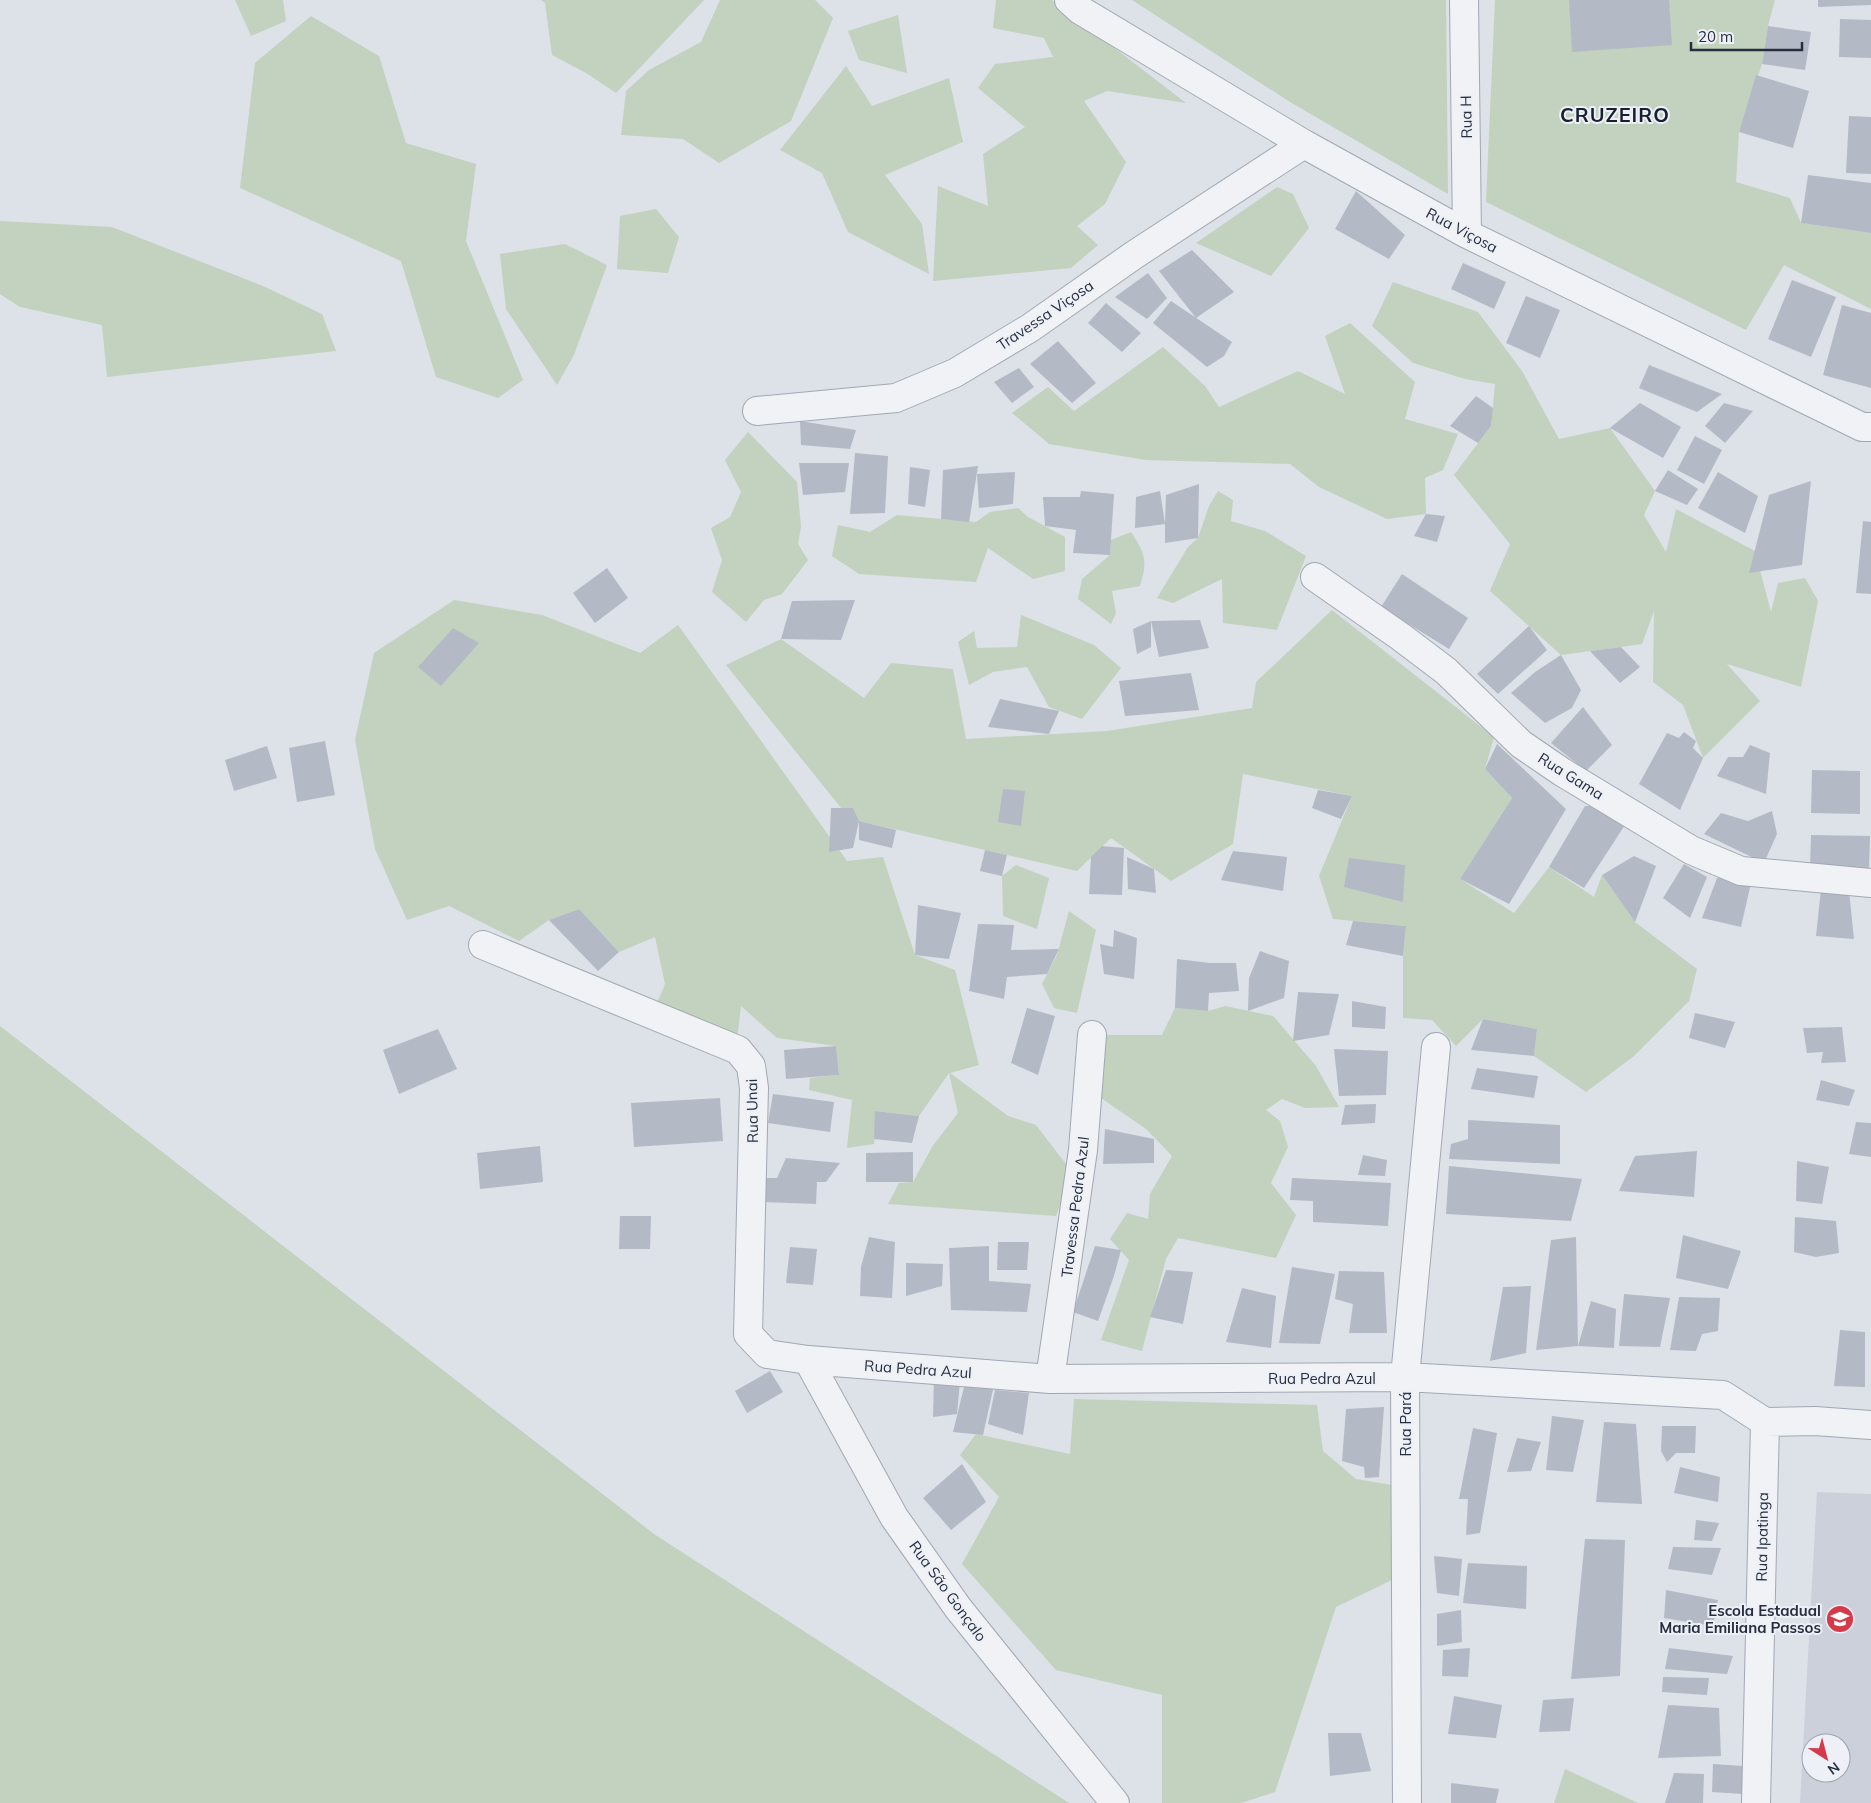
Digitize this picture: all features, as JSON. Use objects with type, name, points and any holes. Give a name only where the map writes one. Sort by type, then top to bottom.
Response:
[{"type":"street","name":"Rua Viçosa","points":[[1069,0],[1080,10],[1304,144],[1467,234],[1868,429]]},
{"type":"street","name":"Rua H","points":[[1464,0],[1467,234]]},
{"type":"street","name":"Travessa Viçosa","points":[[757,411],[896,398],[955,373],[1030,328],[1134,255],[1304,144]]},
{"type":"street","name":"Rua Gama","points":[[1315,577],[1446,671],[1521,744],[1562,772],[1691,850],[1741,871],[1871,883]]},
{"type":"street","name":"Rua Unai","points":[[483,945],[738,1050],[751,1066],[754,1088],[748,1334],[767,1354]]},
{"type":"street","name":"Travessa Pedra Azul","points":[[1050,1379],[1083,1150],[1092,1034]]},
{"type":"street","name":"Rua Pará","points":[[1406,1803],[1405,1377],[1436,1047]]},
{"type":"street","name":"Rua Pedra Azul","points":[[767,1354],[808,1360],[1050,1379],[1405,1377],[1723,1396],[1765,1422]]},
{"type":"street","name":"Rua São Gonçalo","points":[[808,1360],[899,1524],[958,1608],[1115,1803]]},
{"type":"street","points":[[1765,1422],[1815,1421],[1871,1425]]},
{"type":"street","name":"Rua Ipatinga","points":[[1756,1803],[1765,1422]]},
{"type":"shaded area","name":"Escola Estadual Maria Emiliana Passos","points":[[1817,1492],[1871,1494],[1871,1803],[1800,1803],[1801,1783],[1851,1783],[1851,1733],[1804,1733]]},
{"type":"green space","points":[[235,0],[283,0],[286,21],[251,36]]},
{"type":"green space","points":[[541,0],[704,0],[616,93],[586,73],[552,55],[545,3]]},
{"type":"green space","points":[[720,0],[815,0],[833,18],[791,121],[719,163],[683,139],[621,135],[626,91],[649,70],[701,42]]},
{"type":"green space","points":[[996,0],[1052,0],[1186,103],[1107,91],[1084,101],[1126,162],[1105,204],[1077,226],[1098,245],[1071,268],[933,281],[938,186],[988,206],[983,154],[1025,127],[978,88],[995,64],[1053,57],[1044,38],[993,28]]},
{"type":"green space","points":[[1132,0],[1446,0],[1448,194],[1290,102]]},
{"type":"green space","points":[[1495,0],[1775,0],[1768,26],[1762,64],[1739,132],[1736,182],[1790,198],[1801,223],[1871,233],[1871,309],[1784,265],[1746,330],[1486,202]]},
{"type":"green space","points":[[898,15],[907,73],[859,60],[848,31]]},
{"type":"green space","points":[[311,16],[379,56],[406,143],[476,164],[466,241],[523,380],[498,398],[436,377],[401,261],[240,188],[255,63]]},
{"type":"green space","points":[[846,66],[872,106],[949,78],[963,142],[885,175],[922,224],[929,274],[848,232],[822,173],[780,150]]},
{"type":"green space","points":[[1277,187],[1293,194],[1309,228],[1271,276],[1196,243]]},
{"type":"green space","points":[[656,209],[679,237],[668,273],[617,269],[620,216]]},
{"type":"green space","points":[[0,221],[112,227],[263,286],[322,314],[336,351],[107,377],[102,325],[20,307],[0,294]]},
{"type":"green space","points":[[565,244],[607,265],[574,355],[557,385],[506,309],[500,254]]},
{"type":"green space","points":[[1393,282],[1478,312],[1522,371],[1559,439],[1610,428],[1655,491],[1644,515],[1666,552],[1676,509],[1755,551],[1771,612],[1778,583],[1805,578],[1818,601],[1801,687],[1727,664],[1760,701],[1703,758],[1683,705],[1653,682],[1654,611],[1642,644],[1561,655],[1490,591],[1510,544],[1454,475],[1491,426],[1495,384],[1465,379],[1413,363],[1372,326]]},
{"type":"green space","points":[[1350,323],[1415,382],[1405,419],[1458,434],[1443,470],[1425,478],[1426,514],[1387,519],[1319,487],[1290,464],[1146,460],[1049,444],[1012,413],[1048,387],[1074,411],[1163,347],[1205,386],[1219,407],[1298,371],[1345,394],[1325,336]]},
{"type":"green space","points":[[748,432],[797,482],[801,527],[798,544],[808,560],[782,594],[764,600],[746,622],[712,592],[722,560],[711,528],[730,517],[741,492],[725,460]]},
{"type":"green space","points":[[1218,491],[1233,500],[1231,521],[1265,531],[1306,556],[1277,630],[1223,623],[1222,579],[1173,603],[1157,598],[1188,547],[1198,538],[1209,506]]},
{"type":"green space","points":[[1018,508],[1028,517],[1065,537],[1065,571],[1033,579],[988,548],[976,582],[859,574],[832,556],[838,525],[870,532],[897,515],[976,522],[990,512]]},
{"type":"green space","points":[[1131,532],[1142,552],[1144,570],[1140,586],[1112,591],[1116,613],[1111,624],[1078,599],[1082,579],[1110,555],[1111,540]]},
{"type":"green space","points":[[454,600],[542,615],[640,653],[678,625],[847,861],[883,857],[915,955],[955,970],[979,1065],[950,1073],[1008,1116],[1036,1125],[1072,1172],[1056,1216],[888,1204],[899,1183],[913,1182],[932,1147],[958,1113],[949,1073],[919,1116],[876,1111],[874,1144],[847,1148],[852,1100],[809,1090],[810,1078],[839,1075],[836,1046],[777,1038],[741,1006],[737,1041],[655,1008],[665,984],[655,937],[619,952],[579,909],[549,920],[519,941],[449,906],[407,920],[375,849],[355,740],[374,653]]},
{"type":"green space","points":[[1332,610],[1494,737],[1485,769],[1512,798],[1460,879],[1514,913],[1549,867],[1594,897],[1602,875],[1635,922],[1697,969],[1689,1001],[1634,1056],[1586,1092],[1534,1056],[1537,1029],[1483,1019],[1456,1046],[1432,1020],[1403,1018],[1403,956],[1406,926],[1333,919],[1319,876],[1352,796],[1243,774],[1233,844],[1171,881],[1111,838],[1077,871],[850,819],[726,665],[781,639],[864,698],[891,663],[953,669],[966,739],[1107,731],[1252,708],[1256,682]]},
{"type":"green space","points":[[1021,615],[1094,645],[1121,668],[1082,719],[1049,707],[1027,667],[993,672],[969,685],[958,642],[974,631],[977,648],[1017,647]]},
{"type":"green space","points":[[1016,865],[1049,878],[1037,929],[1003,916],[1002,876]]},
{"type":"green space","points":[[1069,911],[1096,930],[1077,1013],[1054,1008],[1042,984],[1057,955]]},
{"type":"green space","points":[[1225,1006],[1273,1016],[1316,1066],[1339,1107],[1305,1108],[1282,1099],[1266,1110],[1280,1121],[1288,1147],[1271,1183],[1296,1215],[1276,1258],[1178,1238],[1166,1259],[1142,1351],[1101,1340],[1129,1260],[1110,1239],[1127,1213],[1148,1219],[1150,1194],[1172,1156],[1146,1129],[1098,1096],[1105,1035],[1162,1035],[1175,1008],[1208,1011]]},
{"type":"green space","points":[[0,1026],[654,1534],[1069,1803],[0,1803]]},
{"type":"green space","points":[[1074,1399],[1317,1405],[1323,1451],[1356,1479],[1404,1487],[1396,1578],[1336,1607],[1275,1792],[1241,1803],[1162,1803],[1162,1695],[1056,1670],[962,1564],[999,1497],[960,1455],[976,1434],[1070,1454]]},
{"type":"green space","points":[[1565,1769],[1638,1803],[1554,1803]]},
{"type":"building","points":[[1569,0],[1669,0],[1672,45],[1572,52]]},
{"type":"building","points":[[1818,0],[1871,0],[1871,5],[1818,7]]},
{"type":"building","points":[[1840,19],[1871,20],[1871,58],[1839,57]]},
{"type":"building","points":[[1768,26],[1811,32],[1805,70],[1762,64]]},
{"type":"building","points":[[1756,75],[1809,91],[1793,148],[1739,132]]},
{"type":"building","points":[[1849,116],[1871,117],[1871,174],[1846,173]]},
{"type":"building","points":[[1808,175],[1871,183],[1871,233],[1801,223]]},
{"type":"building","points":[[1356,191],[1405,235],[1389,259],[1335,229]]},
{"type":"building","points":[[1192,250],[1234,292],[1196,318],[1159,271]]},
{"type":"building","points":[[1463,263],[1506,282],[1494,309],[1451,289]]},
{"type":"building","points":[[1148,273],[1167,298],[1147,319],[1115,297]]},
{"type":"building","points":[[1792,280],[1836,297],[1811,357],[1768,339]]},
{"type":"building","points":[[1526,296],[1560,310],[1540,358],[1506,343]]},
{"type":"building","points":[[1171,301],[1232,342],[1224,356],[1207,367],[1153,323]]},
{"type":"building","points":[[1106,303],[1141,333],[1122,352],[1088,323]]},
{"type":"building","points":[[1842,305],[1871,313],[1871,388],[1823,375]]},
{"type":"building","points":[[1058,341],[1096,383],[1072,403],[1030,364]]},
{"type":"building","points":[[1649,365],[1722,394],[1697,412],[1639,388]]},
{"type":"building","points":[[1019,368],[1034,387],[1012,403],[994,382]]},
{"type":"building","points":[[1476,396],[1493,408],[1491,426],[1478,443],[1450,426]]},
{"type":"building","points":[[1640,403],[1681,427],[1663,458],[1610,428]]},
{"type":"building","points":[[1724,403],[1753,411],[1725,443],[1705,426]]},
{"type":"building","points":[[800,421],[856,430],[850,449],[801,445]]},
{"type":"building","points":[[1695,436],[1722,450],[1704,484],[1677,470]]},
{"type":"building","points":[[855,453],[888,456],[885,513],[850,514]]},
{"type":"building","points":[[799,463],[849,463],[845,492],[803,495]]},
{"type":"building","points":[[978,466],[969,522],[941,519],[943,470]]},
{"type":"building","points":[[910,467],[930,470],[925,507],[908,504]]},
{"type":"building","points":[[1668,470],[1698,489],[1687,505],[1655,491]]},
{"type":"building","points":[[1015,472],[1013,504],[979,508],[977,474]]},
{"type":"building","points":[[1718,472],[1758,496],[1745,533],[1698,508]]},
{"type":"building","points":[[1811,481],[1802,565],[1749,573],[1769,495]]},
{"type":"building","points":[[1199,484],[1198,538],[1165,543],[1166,495]]},
{"type":"building","points":[[1081,491],[1114,494],[1110,555],[1073,553],[1076,530],[1045,526],[1043,497],[1080,497]]},
{"type":"building","points":[[1160,491],[1165,524],[1135,528],[1136,497]]},
{"type":"building","points":[[1426,514],[1445,516],[1437,542],[1414,536]]},
{"type":"building","points":[[1863,521],[1871,522],[1871,594],[1856,593]]},
{"type":"building","points":[[607,568],[628,598],[595,623],[573,593]]},
{"type":"building","points":[[1402,574],[1468,618],[1449,649],[1381,607]]},
{"type":"building","points":[[855,600],[841,640],[781,639],[792,601]]},
{"type":"building","points":[[1200,620],[1209,648],[1159,657],[1151,621]]},
{"type":"building","points":[[1151,621],[1151,647],[1137,654],[1133,629]]},
{"type":"building","points":[[1529,626],[1547,650],[1498,694],[1477,674]]},
{"type":"building","points":[[453,628],[479,643],[441,686],[418,667]]},
{"type":"building","points":[[1621,647],[1640,667],[1620,683],[1590,651]]},
{"type":"building","points":[[1561,655],[1581,690],[1572,708],[1545,723],[1511,693],[1535,672]]},
{"type":"building","points":[[1191,673],[1199,710],[1125,716],[1119,681]]},
{"type":"building","points":[[1000,699],[1059,711],[1049,734],[988,727]]},
{"type":"building","points":[[1583,707],[1612,745],[1586,771],[1551,743]]},
{"type":"building","points":[[1684,732],[1696,741],[1693,748],[1703,758],[1680,810],[1639,784],[1667,733],[1679,738]]},
{"type":"building","points":[[325,741],[335,795],[297,802],[289,748]]},
{"type":"building","points":[[1497,744],[1566,809],[1509,904],[1460,879],[1512,798],[1485,769]]},
{"type":"building","points":[[1750,745],[1770,753],[1766,794],[1717,776],[1728,757],[1743,757]]},
{"type":"building","points":[[267,746],[277,778],[234,791],[225,760]]},
{"type":"building","points":[[1812,770],[1860,771],[1860,814],[1811,813]]},
{"type":"building","points":[[1003,789],[1025,791],[1021,826],[998,822]]},
{"type":"building","points":[[1318,790],[1352,796],[1341,819],[1312,808]]},
{"type":"building","points":[[1585,806],[1603,806],[1625,825],[1584,888],[1549,867]]},
{"type":"building","points":[[831,808],[853,808],[859,821],[853,848],[829,852]]},
{"type":"building","points":[[1772,811],[1777,834],[1764,863],[1704,834],[1721,813],[1748,821]]},
{"type":"building","points":[[859,821],[896,830],[892,848],[859,840]]},
{"type":"building","points":[[1811,835],[1870,836],[1869,869],[1810,868]]},
{"type":"building","points":[[1102,846],[1124,848],[1122,895],[1089,894],[1091,857]]},
{"type":"building","points":[[985,850],[1007,855],[1002,876],[980,871]]},
{"type":"building","points":[[1233,851],[1287,857],[1283,891],[1221,880]]},
{"type":"building","points":[[1634,856],[1656,866],[1635,922],[1602,875]]},
{"type":"building","points":[[1127,857],[1154,869],[1156,893],[1128,889]]},
{"type":"building","points":[[1349,858],[1405,865],[1403,902],[1344,887]]},
{"type":"building","points":[[1684,864],[1707,877],[1690,918],[1663,898]]},
{"type":"building","points":[[1733,874],[1751,883],[1741,927],[1702,918],[1717,878]]},
{"type":"building","points":[[1821,889],[1849,891],[1854,939],[1816,936]]},
{"type":"building","points":[[918,905],[961,913],[949,959],[915,955]]},
{"type":"building","points":[[579,909],[619,952],[598,971],[549,920]]},
{"type":"building","points":[[1353,921],[1406,926],[1403,956],[1346,945]]},
{"type":"building","points":[[978,924],[1014,925],[1011,950],[1059,949],[1047,974],[1007,977],[1004,999],[969,991]]},
{"type":"building","points":[[1114,930],[1137,938],[1134,979],[1104,974],[1100,944],[1113,947]]},
{"type":"building","points":[[1260,951],[1289,961],[1284,998],[1248,1011],[1249,978]]},
{"type":"building","points":[[1177,959],[1210,963],[1236,963],[1239,991],[1209,993],[1208,1011],[1175,1008]]},
{"type":"building","points":[[1298,992],[1339,994],[1329,1035],[1293,1041]]},
{"type":"building","points":[[1352,1001],[1386,1007],[1385,1029],[1352,1027]]},
{"type":"building","points":[[1027,1008],[1055,1016],[1038,1075],[1011,1063]]},
{"type":"building","points":[[1695,1013],[1735,1022],[1725,1048],[1689,1038]]},
{"type":"building","points":[[1483,1019],[1537,1029],[1534,1056],[1471,1050]]},
{"type":"building","points":[[1842,1027],[1846,1062],[1821,1063],[1823,1052],[1807,1053],[1803,1028]]},
{"type":"building","points":[[438,1029],[457,1069],[399,1094],[383,1050]]},
{"type":"building","points":[[836,1046],[839,1075],[786,1079],[784,1050]]},
{"type":"building","points":[[1334,1049],[1388,1051],[1386,1095],[1339,1096]]},
{"type":"building","points":[[1477,1068],[1538,1076],[1534,1098],[1471,1089]]},
{"type":"building","points":[[1821,1080],[1855,1090],[1849,1106],[1816,1100]]},
{"type":"building","points":[[773,1094],[834,1102],[830,1132],[768,1123]]},
{"type":"building","points":[[720,1098],[723,1141],[634,1147],[631,1103]]},
{"type":"building","points":[[1376,1104],[1375,1123],[1341,1125],[1345,1105]]},
{"type":"building","points":[[875,1111],[919,1116],[912,1143],[874,1139]]},
{"type":"building","points":[[1468,1120],[1560,1125],[1560,1164],[1449,1159],[1451,1144],[1468,1139]]},
{"type":"building","points":[[1856,1122],[1871,1123],[1871,1157],[1849,1154]]},
{"type":"building","points":[[1105,1129],[1154,1139],[1154,1163],[1103,1164]]},
{"type":"building","points":[[540,1146],[543,1182],[480,1189],[477,1153]]},
{"type":"building","points":[[1697,1151],[1694,1197],[1619,1191],[1635,1156]]},
{"type":"building","points":[[913,1152],[913,1182],[866,1182],[866,1153]]},
{"type":"building","points":[[1363,1155],[1387,1160],[1385,1176],[1358,1175]]},
{"type":"building","points":[[786,1158],[840,1163],[826,1182],[817,1182],[816,1204],[761,1202],[765,1178],[777,1178]]},
{"type":"building","points":[[1797,1161],[1829,1167],[1822,1204],[1796,1201]]},
{"type":"building","points":[[1449,1166],[1582,1179],[1571,1221],[1446,1214]]},
{"type":"building","points":[[1292,1178],[1391,1183],[1388,1226],[1313,1222],[1313,1201],[1290,1200]]},
{"type":"building","points":[[620,1216],[651,1216],[650,1249],[619,1249]]},
{"type":"building","points":[[1795,1217],[1836,1221],[1839,1253],[1816,1257],[1794,1252]]},
{"type":"building","points":[[1683,1235],[1741,1251],[1728,1289],[1676,1278]]},
{"type":"building","points":[[869,1237],[895,1242],[892,1298],[860,1296],[861,1267]]},
{"type":"building","points":[[1576,1237],[1578,1346],[1536,1350],[1551,1240]]},
{"type":"building","points":[[998,1242],[1029,1242],[1027,1270],[997,1270]]},
{"type":"building","points":[[989,1246],[989,1281],[1031,1284],[1027,1312],[951,1310],[949,1248]]},
{"type":"building","points":[[1095,1246],[1121,1250],[1098,1321],[1073,1312]]},
{"type":"building","points":[[790,1247],[817,1249],[813,1285],[786,1283]]},
{"type":"building","points":[[906,1263],[943,1264],[942,1286],[906,1296]]},
{"type":"building","points":[[1292,1267],[1335,1274],[1320,1344],[1279,1343]]},
{"type":"building","points":[[1166,1270],[1193,1272],[1183,1324],[1150,1317]]},
{"type":"building","points":[[1339,1271],[1384,1272],[1387,1333],[1349,1333],[1353,1304],[1335,1299]]},
{"type":"building","points":[[1531,1286],[1526,1353],[1490,1361],[1503,1287]]},
{"type":"building","points":[[1242,1288],[1276,1296],[1271,1348],[1226,1342]]},
{"type":"building","points":[[1624,1294],[1670,1298],[1660,1347],[1619,1346]]},
{"type":"building","points":[[1679,1297],[1720,1298],[1718,1331],[1702,1334],[1696,1351],[1670,1350]]},
{"type":"building","points":[[1591,1301],[1616,1309],[1614,1348],[1578,1346]]},
{"type":"building","points":[[1840,1330],[1865,1332],[1865,1387],[1834,1386]]},
{"type":"building","points":[[770,1371],[783,1392],[747,1413],[735,1391]]},
{"type":"building","points":[[934,1377],[960,1381],[957,1414],[933,1417]]},
{"type":"building","points":[[966,1379],[994,1385],[983,1435],[953,1432]]},
{"type":"building","points":[[995,1390],[1029,1393],[1023,1435],[988,1424]]},
{"type":"building","points":[[1384,1407],[1379,1477],[1365,1478],[1364,1467],[1342,1461],[1346,1409]]},
{"type":"building","points":[[1552,1416],[1584,1420],[1573,1472],[1546,1470]]},
{"type":"building","points":[[1604,1422],[1636,1424],[1642,1504],[1596,1502]]},
{"type":"building","points":[[1662,1426],[1696,1426],[1695,1453],[1676,1453],[1667,1462],[1661,1451]]},
{"type":"building","points":[[1473,1428],[1497,1433],[1480,1533],[1466,1535],[1468,1499],[1459,1499]]},
{"type":"building","points":[[1517,1438],[1541,1442],[1531,1471],[1507,1472]]},
{"type":"building","points":[[962,1464],[986,1502],[951,1530],[923,1498]]},
{"type":"building","points":[[1680,1467],[1720,1477],[1718,1502],[1674,1493]]},
{"type":"building","points":[[1696,1520],[1719,1523],[1712,1541],[1694,1540]]},
{"type":"building","points":[[1585,1539],[1625,1540],[1620,1676],[1571,1679]]},
{"type":"building","points":[[1673,1547],[1721,1548],[1712,1575],[1668,1569]]},
{"type":"building","points":[[1434,1556],[1462,1559],[1459,1596],[1437,1593]]},
{"type":"building","points":[[1468,1563],[1527,1566],[1526,1609],[1463,1603]]},
{"type":"building","points":[[1666,1590],[1718,1600],[1713,1626],[1664,1618]]},
{"type":"building","points":[[1461,1610],[1462,1642],[1437,1646],[1437,1614]]},
{"type":"building","points":[[1470,1648],[1468,1677],[1442,1676],[1443,1650]]},
{"type":"building","points":[[1669,1648],[1733,1656],[1727,1674],[1665,1669]]},
{"type":"building","points":[[1663,1677],[1709,1678],[1707,1695],[1662,1692]]},
{"type":"building","points":[[1454,1696],[1502,1705],[1496,1738],[1448,1734]]},
{"type":"building","points":[[1574,1698],[1570,1731],[1539,1732],[1543,1700]]},
{"type":"building","points":[[1668,1705],[1719,1708],[1721,1756],[1658,1758]]},
{"type":"building","points":[[1328,1733],[1361,1733],[1371,1771],[1330,1776]]},
{"type":"building","points":[[1713,1764],[1743,1766],[1742,1794],[1712,1792]]},
{"type":"building","points":[[1674,1773],[1704,1774],[1703,1803],[1665,1803]]},
{"type":"building","points":[[1451,1783],[1499,1789],[1496,1803],[1451,1803]]},
{"type":"place","name":"Escola Estadual Maria Emiliana Passos","points":[[1840,1619]]},
{"type":"district","name":"CRUZEIRO","points":[[1615,114]]}]
